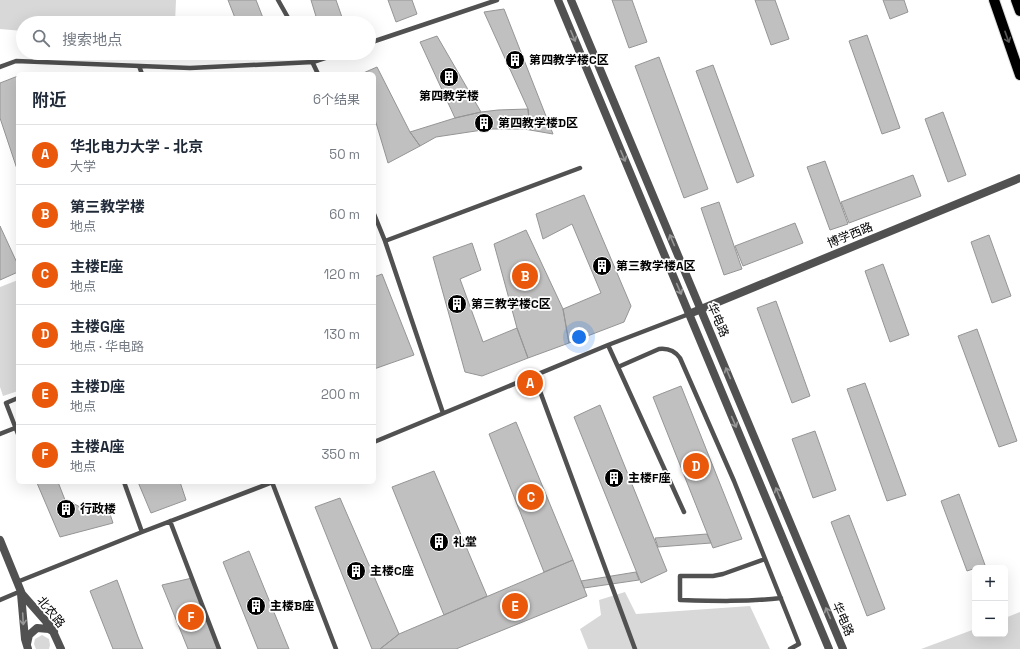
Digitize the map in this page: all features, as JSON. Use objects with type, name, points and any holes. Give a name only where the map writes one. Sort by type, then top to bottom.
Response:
[{"type":"main road","points":[[994,0],[1020,75]]},
{"type":"main road","points":[[1016,0],[1020,11]]},
{"type":"street","name":"华电路","points":[[558,0],[829,649]]},
{"type":"street","name":"华电路","points":[[571,0],[843,649]]},
{"type":"street","name":"博学西路","points":[[689,314],[1020,178]]},
{"type":"street","name":"北农路","points":[[0,540],[21,591],[27,601],[49,624],[56,634],[61,649]]},
{"type":"street","name":"北农路","points":[[21,591],[24,634],[28,648]]},
{"type":"street","points":[[28,648],[29,635],[37,628],[49,629],[56,634]]},
{"type":"lane","points":[[278,0],[287,16]]},
{"type":"lane","points":[[376,41],[497,0]]},
{"type":"lane","points":[[0,67],[16,61],[190,68],[313,62],[319,60]]},
{"type":"lane","points":[[313,62],[317,72]]},
{"type":"lane","points":[[139,66],[141,72]]},
{"type":"lane","points":[[385,241],[580,168]]},
{"type":"lane","points":[[376,219],[385,241],[443,413]]},
{"type":"lane","points":[[376,441],[534,375],[689,314]]},
{"type":"lane","points":[[608,345],[684,512]]},
{"type":"lane","points":[[618,367],[659,349],[676,352],[680,358],[734,481],[799,644],[790,649]]},
{"type":"lane","points":[[534,375],[635,649]]},
{"type":"lane","points":[[0,434],[15,428],[6,402],[16,399]]},
{"type":"lane","points":[[125,484],[142,532]]},
{"type":"lane","points":[[17,582],[268,484]]},
{"type":"lane","points":[[274,484],[336,649]]},
{"type":"lane","points":[[170,521],[219,649]]},
{"type":"lane","points":[[765,559],[723,574],[713,576],[680,576],[680,600],[755,601],[781,598]]},
{"type":"lane","points":[[0,600],[21,591]]},
{"type":"shaded area","points":[[0,0],[176,0],[175,16],[16,16],[16,30],[0,29]]},
{"type":"shaded area","points":[[16,281],[16,392],[3,396],[0,387],[0,287]]},
{"type":"shaded area","points":[[625,592],[636,614],[750,606],[770,649],[588,649],[580,629],[601,615],[599,600]]},
{"type":"shaded area","points":[[1020,612],[1020,649],[921,649],[972,630],[972,637],[1008,637],[1008,617]]},
{"type":"shaded area","points":[[42,635],[49,639],[49,649],[36,649],[34,644],[35,639]]},
{"type":"building","points":[[228,0],[256,0],[262,16],[234,16]]},
{"type":"building","points":[[311,0],[336,0],[342,16],[316,16]]},
{"type":"building","points":[[388,0],[412,0],[417,14],[396,22]]},
{"type":"building","points":[[612,0],[632,0],[647,42],[629,48]]},
{"type":"building","points":[[755,0],[775,0],[789,39],[771,45]]},
{"type":"building","points":[[883,0],[904,0],[908,12],[890,19]]},
{"type":"building","name":"第四教学楼C区","points":[[504,9],[553,134],[530,130],[528,109],[484,12]]},
{"type":"building","points":[[867,35],[900,128],[882,134],[849,41]]},
{"type":"building","name":"第四教学楼","points":[[437,36],[481,112],[455,118],[420,42]]},
{"type":"building","points":[[659,57],[708,189],[684,198],[635,66]]},
{"type":"building","points":[[713,65],[754,176],[737,183],[696,71]]},
{"type":"building","points":[[377,67],[410,132],[420,146],[388,163],[376,123],[376,72],[366,72]]},
{"type":"building","points":[[16,77],[16,166],[0,118],[0,83]]},
{"type":"building","name":"第四教学楼D区","points":[[528,109],[530,130],[489,129],[436,137],[420,146],[410,132],[455,118],[481,112]]},
{"type":"building","points":[[943,112],[966,175],[948,182],[925,119]]},
{"type":"building","points":[[825,161],[848,224],[830,230],[807,167]]},
{"type":"building","points":[[913,175],[921,196],[849,223],[841,202]]},
{"type":"building","name":"第三教学楼A区","points":[[584,195],[631,306],[624,322],[569,343],[563,309],[601,293],[572,224],[543,239],[536,214]]},
{"type":"building","points":[[719,202],[742,269],[724,275],[701,208]]},
{"type":"building","points":[[795,223],[803,243],[743,266],[735,246]]},
{"type":"building","points":[[0,226],[16,261],[16,273],[0,280]]},
{"type":"building","points":[[526,230],[563,309],[569,343],[528,358],[517,328],[494,244]]},
{"type":"building","points":[[989,235],[1011,296],[992,303],[971,242]]},
{"type":"building","name":"第三教学楼C区","points":[[472,243],[481,270],[460,279],[483,342],[517,328],[528,358],[482,376],[465,372],[433,257]]},
{"type":"building","points":[[883,264],[909,335],[890,342],[865,271]]},
{"type":"building","points":[[382,274],[414,355],[376,368],[376,276]]},
{"type":"building","points":[[776,301],[810,396],[792,403],[757,308]]},
{"type":"building","points":[[977,329],[1017,441],[999,447],[958,336]]},
{"type":"building","points":[[865,383],[906,495],[887,501],[847,389]]},
{"type":"building","points":[[681,386],[742,539],[713,548],[653,397]]},
{"type":"building","name":"主楼F座","points":[[600,405],[667,571],[641,583],[574,417]]},
{"type":"building","points":[[516,422],[573,560],[544,572],[489,434]]},
{"type":"building","points":[[815,431],[836,490],[813,498],[792,439]]},
{"type":"building","name":"礼堂","points":[[434,471],[487,596],[444,615],[392,487]]},
{"type":"building","name":"行政楼","points":[[37,484],[59,484],[65,500],[92,512],[107,505],[113,523],[60,537]]},
{"type":"building","points":[[139,484],[181,484],[186,500],[151,513]]},
{"type":"building","points":[[959,494],[985,565],[972,565],[972,569],[967,571],[941,501]]},
{"type":"building","name":"主楼C座","points":[[340,498],[399,634],[380,649],[372,649],[315,507]]},
{"type":"building","points":[[849,515],[885,609],[867,616],[831,522]]},
{"type":"building","points":[[707,534],[711,543],[658,547],[655,538]]},
{"type":"building","name":"主楼B座","points":[[249,551],[289,649],[258,649],[223,562]]},
{"type":"building","points":[[573,560],[587,596],[456,649],[380,649],[399,634]]},
{"type":"building","points":[[636,572],[639,580],[584,588],[581,581]]},
{"type":"building","points":[[192,578],[219,649],[188,649],[162,585]]},
{"type":"building","points":[[117,580],[143,649],[113,649],[90,591]]},
{"type":"place","name":"第四教学楼C区","points":[[515,60]]},
{"type":"place","name":"第四教学楼","points":[[449,77]]},
{"type":"place","name":"第四教学楼D区","points":[[484,123]]},
{"type":"place","name":"第三教学楼A区","points":[[602,266]]},
{"type":"place","name":"第三教学楼","points":[[525,276]]},
{"type":"place","name":"第三教学楼C区","points":[[457,304]]},
{"type":"place","name":"华北电力大学 - 北京","points":[[530,383]]},
{"type":"place","name":"主楼G座","points":[[696,466]]},
{"type":"place","name":"主楼F座","points":[[614,478]]},
{"type":"place","name":"主楼E座","points":[[531,497]]},
{"type":"place","name":"行政楼","points":[[66,509]]},
{"type":"place","name":"礼堂","points":[[439,542]]},
{"type":"place","name":"主楼C座","points":[[356,571]]},
{"type":"place","name":"主楼B座","points":[[256,606]]},
{"type":"place","name":"主楼D座","points":[[515,606]]},
{"type":"place","name":"主楼A座","points":[[191,617]]}]
